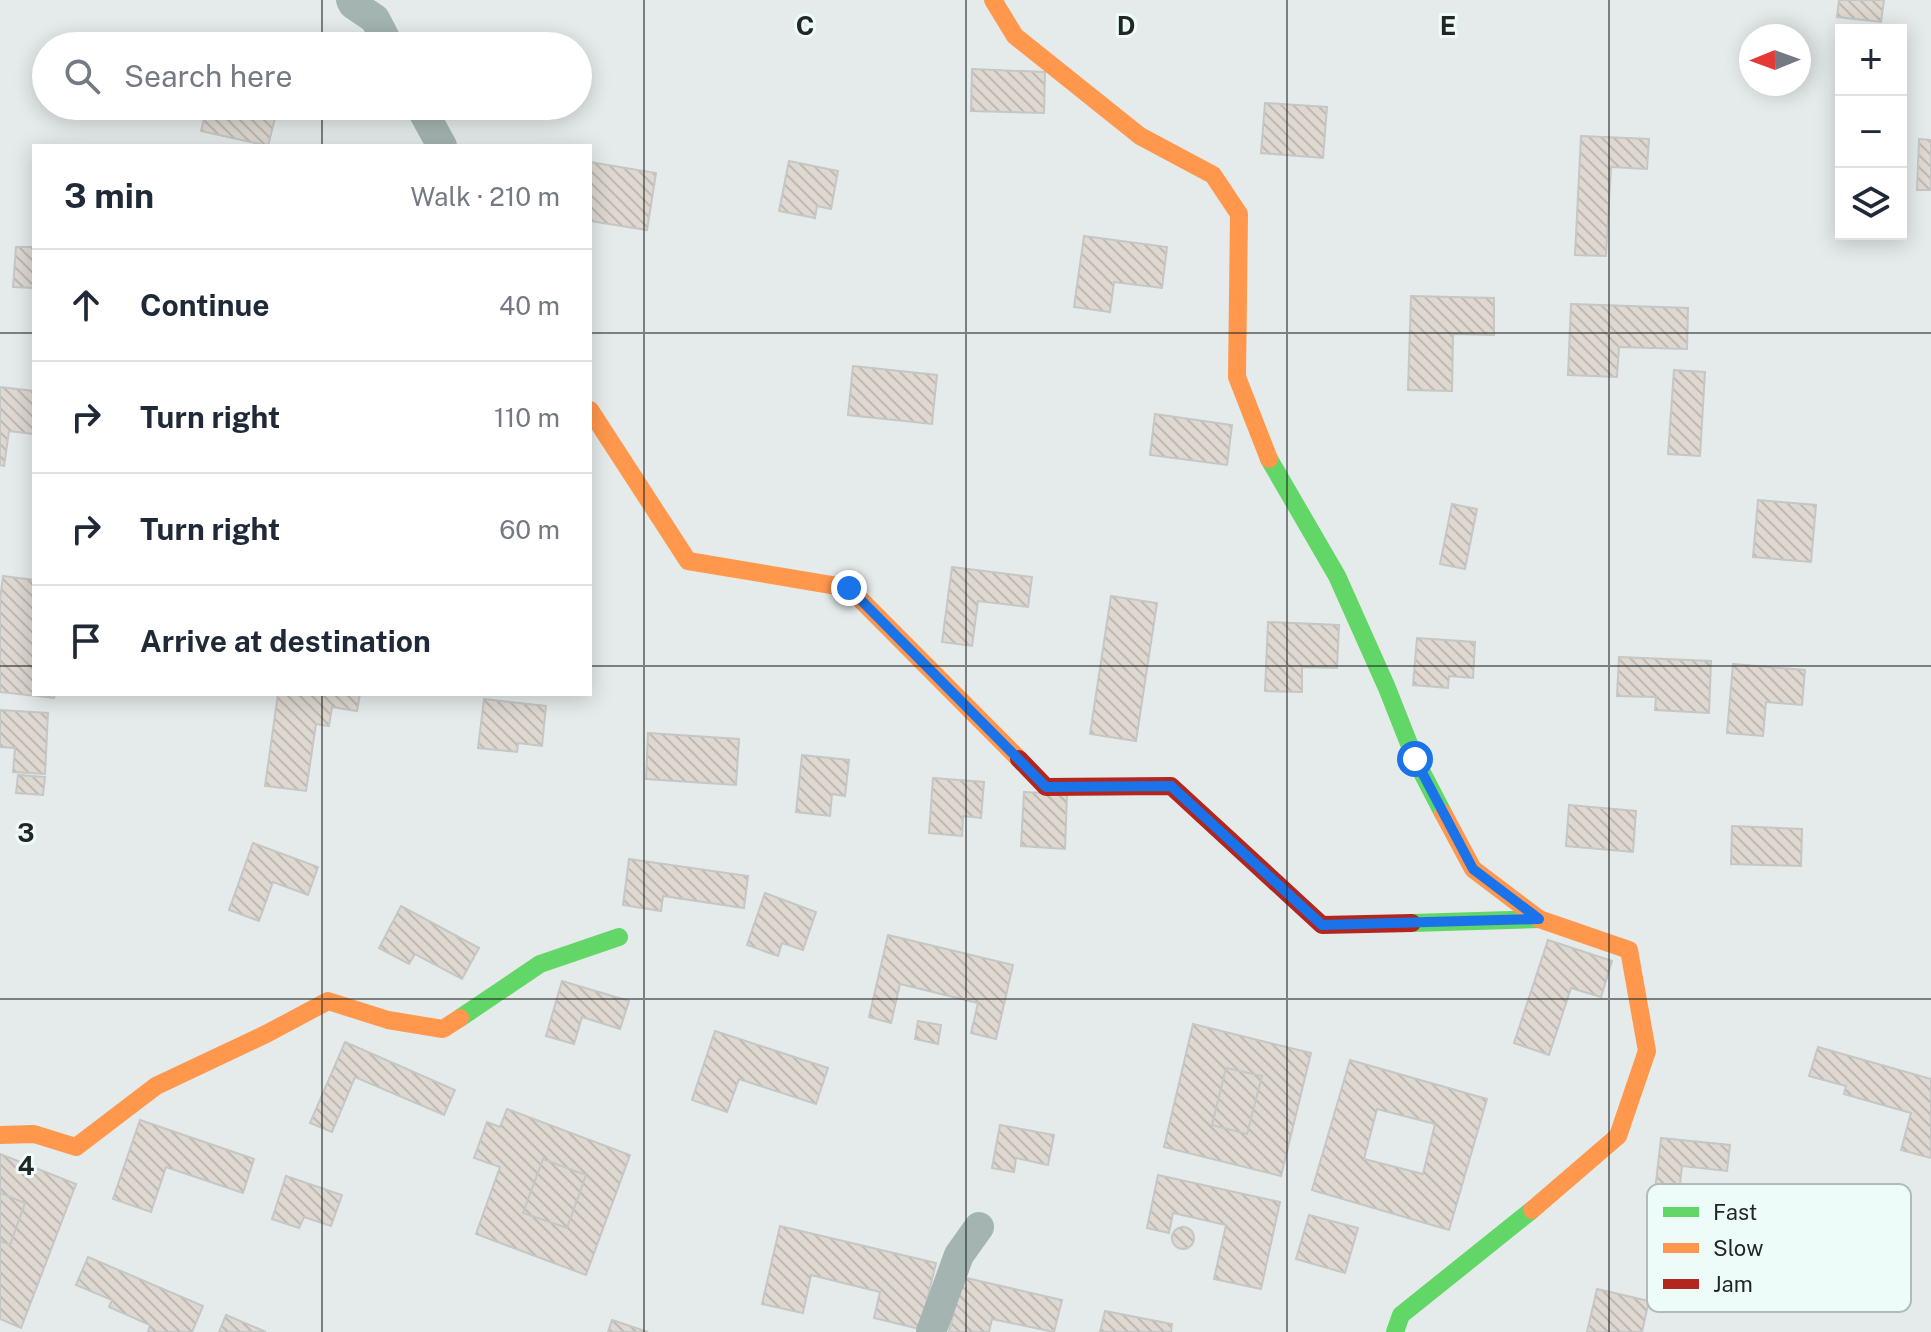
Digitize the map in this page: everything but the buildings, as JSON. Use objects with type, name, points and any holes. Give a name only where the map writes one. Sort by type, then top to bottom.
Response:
[{"type":"street","points":[[351,0],[375,19],[382,32]]},
{"type":"street","points":[[993,0],[1015,36],[1140,136],[1213,175],[1239,214],[1237,377],[1265,452],[1337,576],[1415,759],[1473,869],[1539,919],[1629,950],[1647,1051],[1618,1136],[1487,1248],[1401,1315],[1395,1332]]},
{"type":"street","points":[[428,120],[441,144]]},
{"type":"street","points":[[592,413],[688,561],[849,588],[1046,787],[1171,786],[1322,925],[1539,919]]},
{"type":"street","points":[[0,1135],[34,1134],[76,1147],[156,1086],[328,1001],[388,1020],[443,1029],[540,964],[619,937]]},
{"type":"street","points":[[931,1332],[959,1255],[979,1227]]},
{"type":"traffic: fast","points":[[1269,459],[1337,576],[1415,759],[1443,813]]},
{"type":"traffic: fast","points":[[1412,923],[1539,919]]},
{"type":"traffic: fast","points":[[460,1018],[540,964],[619,937]]},
{"type":"traffic: fast","points":[[1395,1332],[1401,1315],[1532,1210]]},
{"type":"traffic: slow","points":[[993,0],[1015,36],[1140,136],[1213,175],[1239,214],[1237,377],[1269,459]]},
{"type":"traffic: slow","points":[[592,413],[688,561],[849,588],[1019,759]]},
{"type":"traffic: slow","points":[[1443,813],[1473,869],[1539,919],[1629,950],[1647,1051],[1618,1136],[1532,1210]]},
{"type":"traffic: slow","points":[[0,1135],[34,1134],[76,1147],[156,1086],[328,1001],[388,1020],[443,1029],[460,1018]]},
{"type":"traffic: jam","points":[[1019,759],[1046,787],[1171,786],[1322,925],[1412,923]]},
{"type":"route","points":[[849,588],[1046,787],[1171,786],[1322,925],[1539,919],[1473,869],[1415,759]]}]
